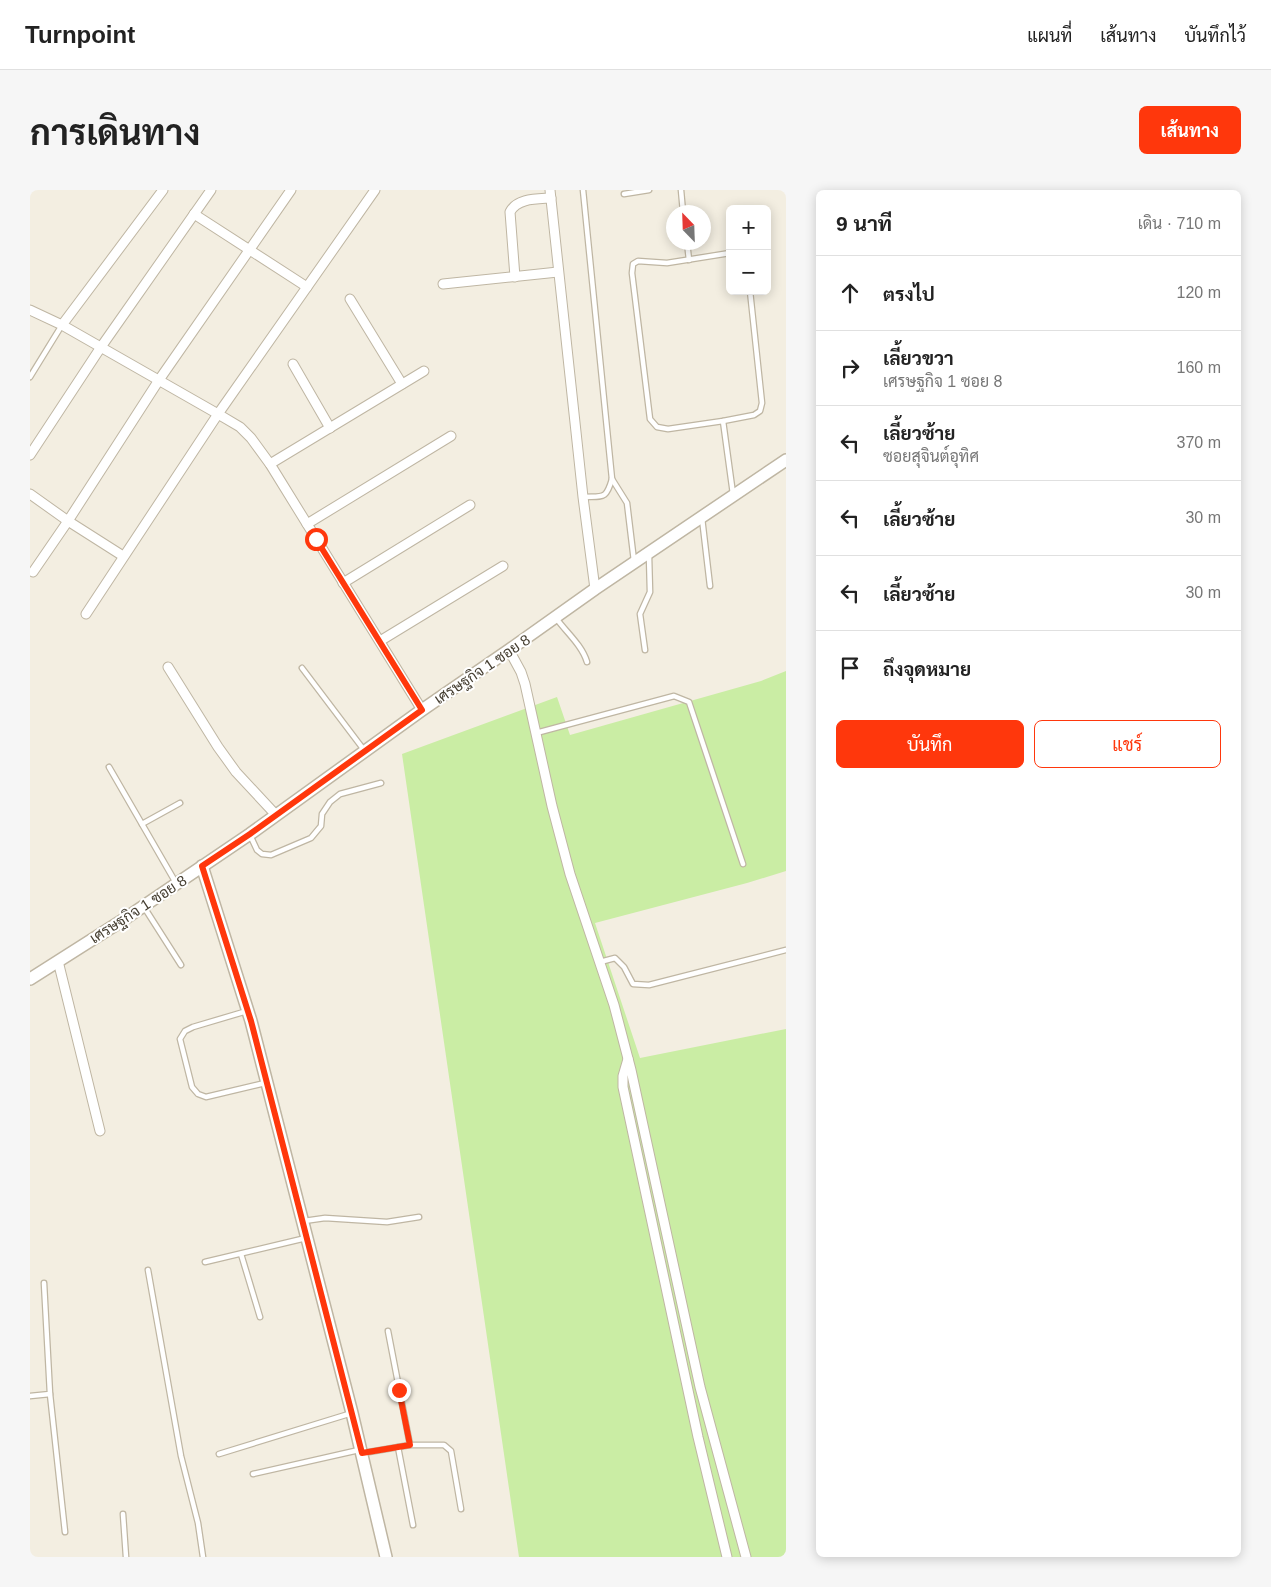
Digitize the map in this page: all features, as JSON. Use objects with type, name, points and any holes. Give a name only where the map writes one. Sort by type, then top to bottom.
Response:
[{"type":"street","points":[[62,325],[162,190]]},
{"type":"street","points":[[30,455],[101,347],[211,190]]},
{"type":"street","points":[[33,572],[159,380],[291,190]]},
{"type":"street","points":[[86,614],[218,414],[375,190]]},
{"type":"street","points":[[515,276],[510,212],[513,206],[521,202],[550,194],[583,498],[595,589]]},
{"type":"street","points":[[194,214],[306,287]]},
{"type":"street","points":[[443,284],[558,272]]},
{"type":"street","points":[[350,300],[402,384]]},
{"type":"street","points":[[30,310],[62,325],[218,414],[240,427],[251,438],[270,464],[422,710]]},
{"type":"street","points":[[293,364],[330,428]]},
{"type":"street","points":[[270,464],[424,371]]},
{"type":"street","points":[[307,524],[451,436]]},
{"type":"street","name":"เศรษฐกิจ 1 ซอย 8","points":[[30,980],[250,834],[422,710],[595,589],[786,460]]},
{"type":"street","points":[[30,494],[123,556]]},
{"type":"street","points":[[343,583],[470,506]]},
{"type":"street","points":[[380,641],[504,566]]},
{"type":"street","points":[[510,650],[525,684],[552,806],[570,874],[614,1005],[628,1058],[700,1387],[746,1557]]},
{"type":"street","points":[[168,667],[218,747],[236,772],[276,815]]},
{"type":"street","points":[[202,866],[248,1011],[352,1413],[386,1557]]},
{"type":"street","points":[[58,961],[100,1132]]},
{"type":"street","points":[[628,1058],[623,1076],[623,1087],[698,1437],[727,1557]]},
{"type":"lane","points":[[583,190],[612,479],[608,492],[602,496],[583,498]]},
{"type":"lane","points":[[624,194],[649,190]]},
{"type":"lane","points":[[681,190],[682,205]]},
{"type":"lane","points":[[688,250],[689,260]]},
{"type":"lane","points":[[726,254],[667,263],[638,261],[633,264],[632,273],[650,419],[658,427],[668,429],[723,421],[754,415],[760,411],[762,403],[750,295]]},
{"type":"lane","points":[[30,377],[62,325]]},
{"type":"lane","points":[[723,421],[733,497]]},
{"type":"lane","points":[[612,479],[626,503],[634,564]]},
{"type":"lane","points":[[702,518],[710,586]]},
{"type":"lane","points":[[645,650],[640,614],[650,592],[649,554]]},
{"type":"lane","points":[[556,618],[578,644],[587,662]]},
{"type":"lane","points":[[302,668],[365,751]]},
{"type":"lane","points":[[535,733],[674,696],[689,702],[743,864]]},
{"type":"lane","points":[[109,767],[176,884]]},
{"type":"lane","points":[[250,834],[257,850],[262,854],[271,855],[311,838],[321,826],[322,814],[330,802],[340,794],[381,783]]},
{"type":"lane","points":[[142,824],[180,803]]},
{"type":"lane","points":[[143,906],[180,965]]},
{"type":"lane","points":[[600,962],[615,958],[624,967],[633,984],[649,984],[786,950]]},
{"type":"lane","points":[[248,1011],[185,1031],[180,1039],[192,1087],[198,1094],[206,1097],[267,1083]]},
{"type":"lane","points":[[303,1221],[325,1218],[387,1222],[419,1217]]},
{"type":"lane","points":[[205,1262],[307,1238]]},
{"type":"lane","points":[[241,1254],[260,1317]]},
{"type":"lane","points":[[148,1270],[181,1456],[198,1523],[203,1557]]},
{"type":"lane","points":[[44,1283],[50,1394],[64,1532]]},
{"type":"lane","points":[[388,1331],[410,1445]]},
{"type":"lane","points":[[30,1396],[50,1394]]},
{"type":"lane","points":[[219,1454],[352,1413]]},
{"type":"lane","points":[[253,1474],[361,1451],[410,1445],[444,1445],[451,1451],[460,1509]]},
{"type":"lane","points":[[398,1447],[413,1524]]},
{"type":"lane","points":[[124,1514],[126,1557]]},
{"type":"green space","points":[[786,671],[786,871],[595,923],[640,1058],[786,1029],[786,1557],[519,1557],[402,754],[557,697],[570,735],[761,681]]},
{"type":"route","points":[[316,539],[422,710],[250,834],[202,866],[251,1021],[362,1453],[410,1445],[399,1390]]}]
